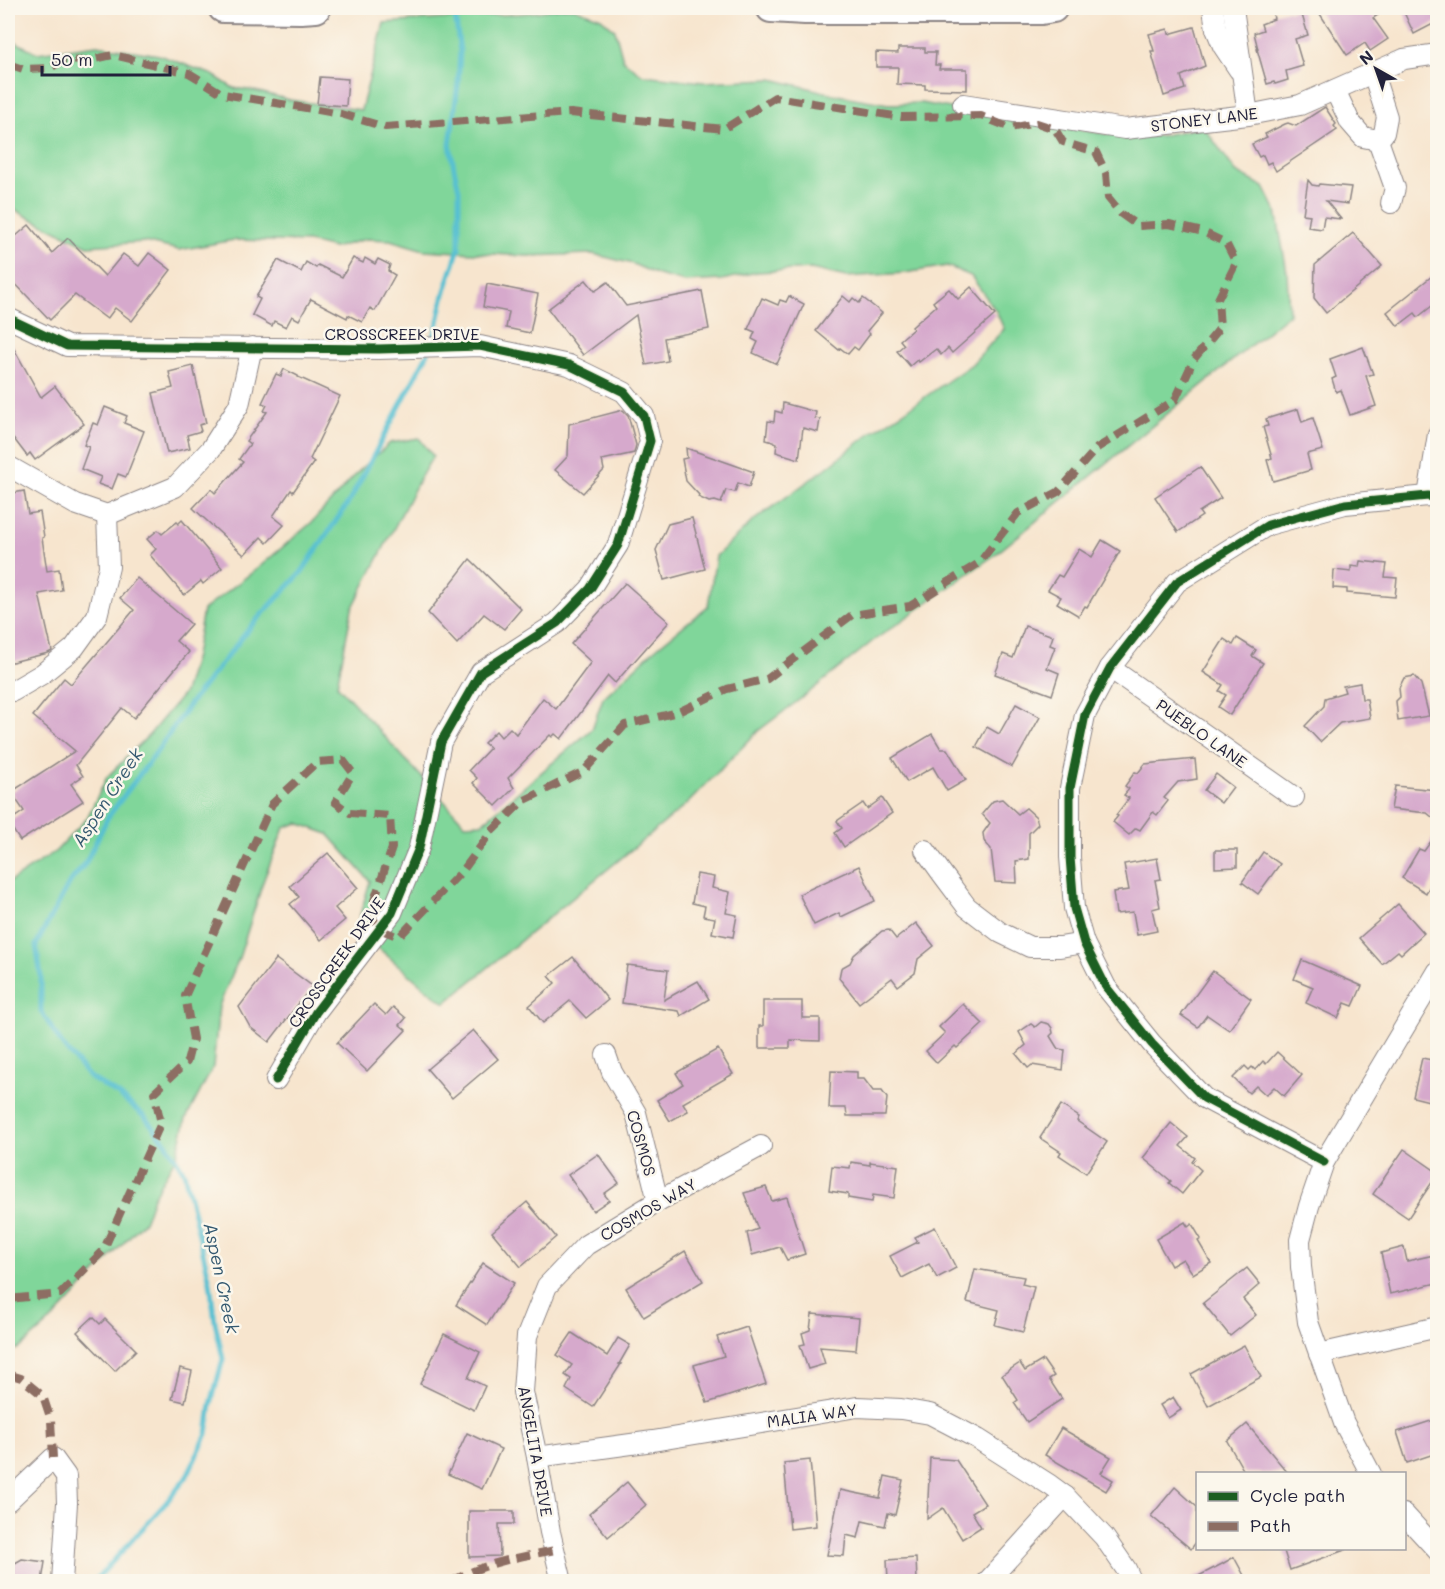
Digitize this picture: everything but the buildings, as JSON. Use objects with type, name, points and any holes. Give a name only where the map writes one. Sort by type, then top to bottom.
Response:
[{"type":"street","points":[[223,8],[316,8]]},
{"type":"street","points":[[771,8],[805,10],[1041,10],[1053,8]]},
{"type":"street","points":[[1213,8],[1216,29],[1223,46],[1242,75]]},
{"type":"street","points":[[1233,8],[1248,115]]},
{"type":"street","name":"STONEY LANE","points":[[963,104],[1125,129],[1248,115],[1300,105],[1404,60],[1437,54]]},
{"type":"street","points":[[1373,73],[1387,117],[1384,133],[1378,140]]},
{"type":"street","points":[[1335,90],[1350,122],[1363,137],[1378,140]]},
{"type":"street","points":[[1378,140],[1395,188],[1391,203]]},
{"type":"street","name":"CROSSCREEK DRIVE","points":[[8,318],[66,346],[379,349],[480,345],[569,365],[624,392],[644,416],[650,441],[618,545],[590,589],[557,623],[481,672],[441,742],[419,848],[392,913],[316,1012],[276,1080]]},
{"type":"street","points":[[8,466],[75,504],[107,516],[176,488],[211,449],[239,405],[252,347]]},
{"type":"street","points":[[1324,1162],[1204,1098],[1152,1044],[1106,987],[1084,943],[1074,908],[1070,857],[1070,788],[1085,715],[1110,668],[1177,582],[1268,525],[1344,504],[1433,497],[1437,434]]},
{"type":"street","points":[[8,691],[13,691],[42,674],[74,648],[97,616],[110,567],[107,516]]},
{"type":"street","name":"PUEBLO LANE","points":[[1110,668],[1294,797]]},
{"type":"street","points":[[925,850],[967,907],[1001,933],[1030,947],[1060,947],[1084,943]]},
{"type":"street","points":[[1370,1472],[1344,1423],[1308,1322],[1300,1240],[1324,1162],[1437,975]]},
{"type":"street","name":"COSMOS","points":[[606,1055],[612,1072],[636,1113],[657,1201]]},
{"type":"street","name":"COSMOS WAY","points":[[546,1286],[586,1245],[657,1201],[761,1146]]},
{"type":"street","name":"ANGELITA DRIVE","points":[[546,1286],[527,1336],[523,1392],[550,1532],[562,1581]]},
{"type":"street","points":[[1319,1354],[1437,1327]]},
{"type":"street","name":"MALIA WAY","points":[[537,1457],[653,1441],[857,1407],[901,1408],[930,1414],[978,1439],[1065,1497],[1104,1537],[1132,1581]]},
{"type":"street","points":[[8,1501],[53,1458],[66,1476],[67,1503],[62,1581]]},
{"type":"street","points":[[987,1581],[1065,1497]]},
{"type":"street","points":[[1406,1516],[1437,1551]]},
{"type":"green space","points":[[574,8],[601,18],[615,30],[623,60],[643,75],[703,82],[772,79],[837,95],[888,104],[921,103],[1105,134],[1159,136],[1204,127],[1236,172],[1264,187],[1276,211],[1287,272],[1289,314],[996,554],[873,641],[758,731],[687,804],[445,1003],[356,929],[370,881],[328,834],[298,823],[284,828],[264,879],[239,958],[219,1006],[213,1067],[186,1119],[177,1155],[153,1197],[145,1220],[52,1320],[20,1348],[8,1352],[8,883],[56,851],[87,818],[107,777],[150,734],[184,693],[195,656],[203,610],[311,523],[359,471],[390,443],[419,438],[433,456],[352,609],[337,685],[465,824],[482,823],[592,729],[603,698],[655,649],[708,606],[716,556],[753,521],[872,432],[972,364],[1004,329],[996,311],[971,276],[947,266],[905,273],[846,277],[811,269],[757,272],[722,280],[685,282],[658,275],[633,264],[593,254],[526,256],[424,250],[390,240],[366,239],[334,248],[308,242],[234,240],[179,250],[144,242],[88,246],[8,205],[8,38],[37,53],[97,45],[159,55],[213,75],[233,88],[290,100],[361,110],[384,23],[530,13]]},
{"type":"waterway","name":"Aspen Creek","points":[[431,344],[459,248],[459,190],[450,144],[460,51],[454,8]]},
{"type":"waterway","name":"Aspen Creek","points":[[94,1582],[186,1478],[207,1434],[211,1404],[223,1359],[210,1282],[184,1172],[166,1143],[145,1117],[119,1095],[89,1077],[63,1046],[41,1011],[41,976],[36,945],[70,882],[85,864],[108,817],[191,702],[252,625],[301,573],[350,500],[428,353]]},
{"type":"marked path","points":[[8,64],[23,69],[50,68],[64,60],[85,61],[113,55],[189,73],[223,94],[341,114],[385,127],[571,113],[724,129],[775,97],[901,117],[981,116],[1010,128],[1037,123],[1055,129],[1063,142],[1096,152],[1106,173],[1108,198],[1121,214],[1138,226],[1169,224],[1203,232],[1226,243],[1236,263],[1218,299],[1220,328],[1194,359],[1175,400],[1097,448],[1058,492],[1018,513],[979,563],[910,606],[852,615],[767,679],[727,689],[678,712],[625,725],[584,771],[523,801],[491,832],[464,869],[399,937],[379,929],[370,912],[392,848],[390,816],[350,813],[335,802],[353,773],[343,760],[317,762],[272,804],[185,996],[193,1039],[187,1062],[154,1093],[161,1123],[103,1251],[60,1294],[8,1299]]},
{"type":"marked path","points":[[8,1374],[21,1378],[43,1396],[51,1420],[53,1458]]},
{"type":"marked path","points":[[451,1582],[488,1565],[555,1550]]},
{"type":"cycle path","points":[[8,318],[67,346],[379,349],[480,346],[569,365],[624,392],[644,416],[650,441],[618,545],[590,589],[557,623],[481,672],[441,742],[419,848],[392,913],[316,1012],[276,1080]]},
{"type":"cycle path","points":[[1324,1162],[1204,1098],[1152,1044],[1106,987],[1084,943],[1074,908],[1070,857],[1070,788],[1085,715],[1110,668],[1177,582],[1268,525],[1345,504],[1428,496],[1438,498]]}]
